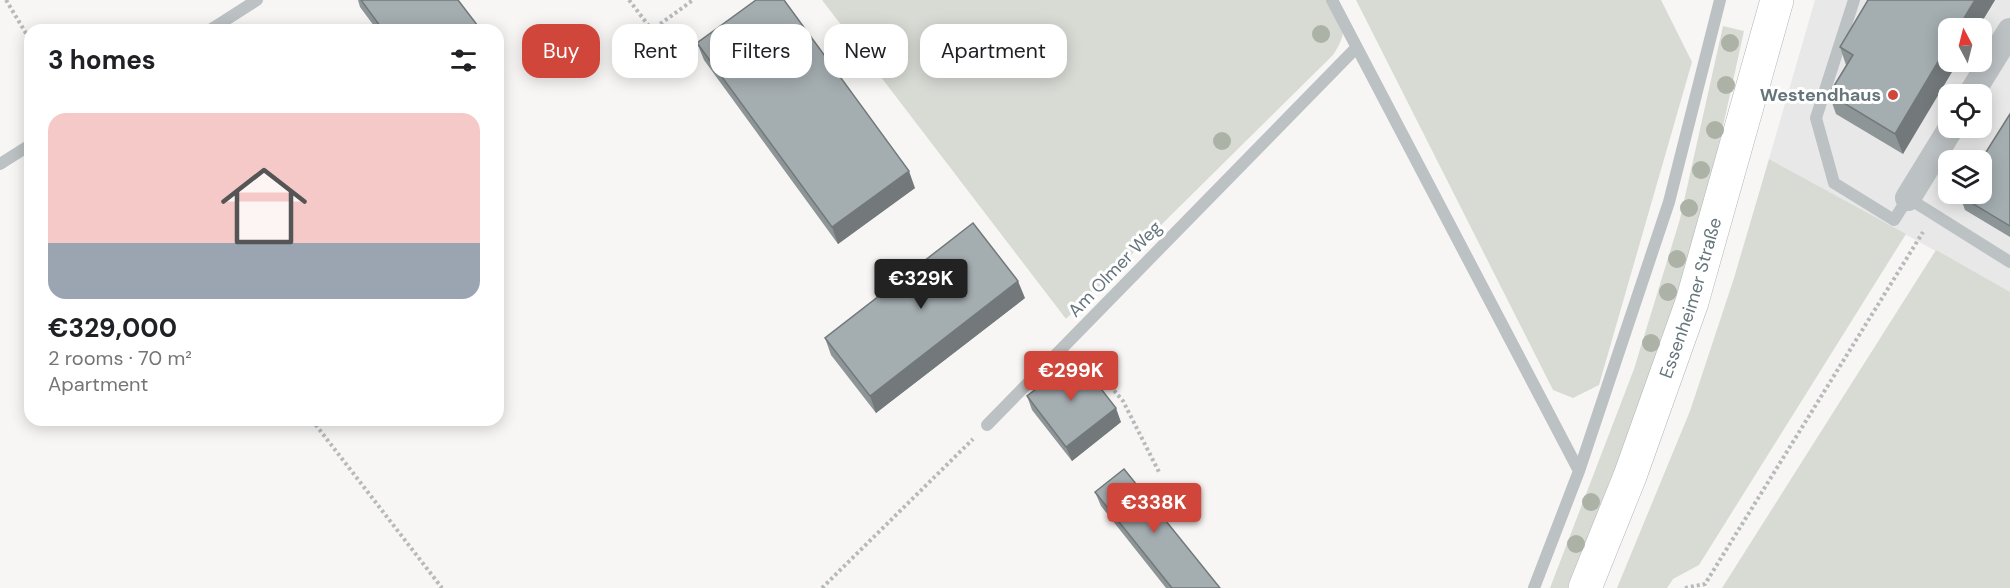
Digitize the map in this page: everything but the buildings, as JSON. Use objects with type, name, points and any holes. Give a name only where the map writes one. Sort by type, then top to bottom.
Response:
[{"type":"main road","name":"Essenheimer Straße","points":[[1585,588],[1630,476],[1692,302],[1777,0]]},
{"type":"street","points":[[1977,84],[2010,31]]},
{"type":"street","points":[[1908,198],[1945,138]]},
{"type":"lane","points":[[219,24],[257,0]]},
{"type":"lane","points":[[1332,0],[1355,49],[1579,471]]},
{"type":"lane","points":[[1534,588],[1579,471],[1669,202],[1720,0]]},
{"type":"lane","points":[[1854,0],[1816,118],[1834,183],[1894,220],[1908,198],[2010,262]]},
{"type":"lane","name":"Am Olmer Weg","points":[[987,425],[1355,49]]},
{"type":"lane","points":[[0,164],[24,149]]},
{"type":"path","points":[[6,0],[24,30]]},
{"type":"path","points":[[629,0],[652,30],[693,0]]},
{"type":"path","points":[[1685,588],[1705,584],[1934,215]]},
{"type":"path","points":[[1071,340],[1123,401],[1159,472]]},
{"type":"path","points":[[822,588],[987,425]]},
{"type":"path","points":[[317,426],[442,588]]},
{"type":"shaded area","points":[[822,0],[1331,0],[1342,22],[1343,33],[1333,55],[1066,319],[882,78],[908,78],[908,24],[840,24]]},
{"type":"shaded area","points":[[1356,0],[1661,0],[1692,62],[1599,385],[1573,398],[1553,390]]},
{"type":"shaded area","points":[[1815,0],[2010,0],[2010,292],[1769,159]]},
{"type":"shaded area","points":[[1723,26],[1744,31],[1702,221],[1653,371],[1573,588],[1550,588],[1634,369],[1680,219]]},
{"type":"shaded area","points":[[1769,159],[1906,234],[1699,565],[1673,579],[1667,588],[1617,588],[1690,411],[1734,278]]},
{"type":"shaded area","points":[[1936,250],[2010,292],[2010,588],[1722,588]]},
{"type":"place","name":"Westendhaus","points":[[1893,95]]}]
